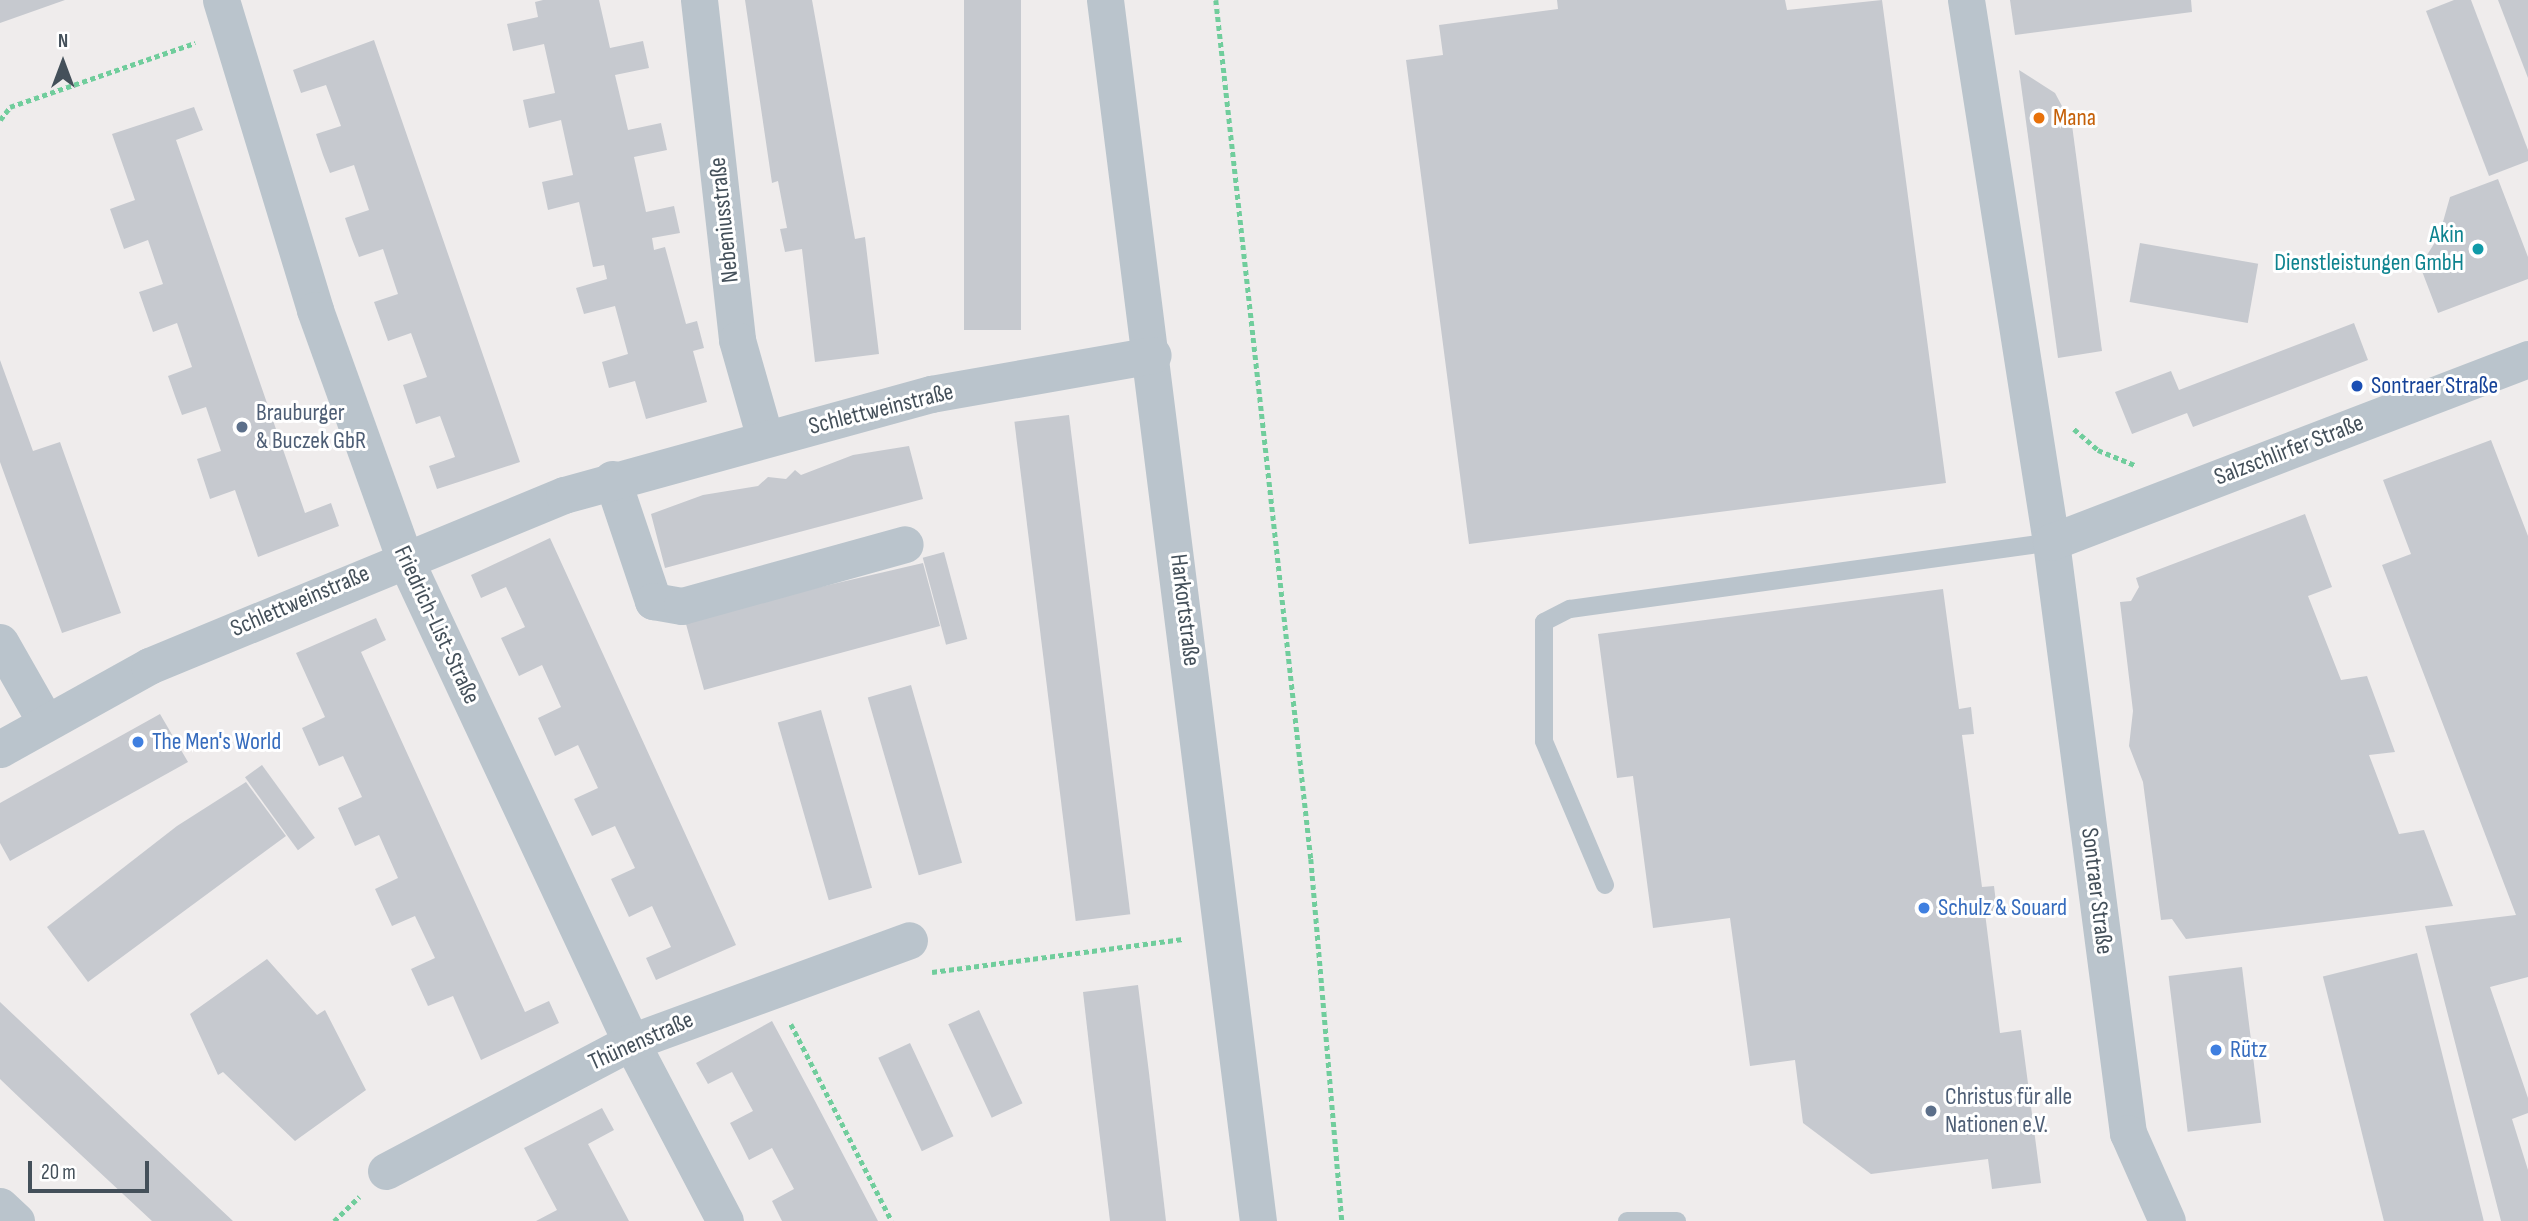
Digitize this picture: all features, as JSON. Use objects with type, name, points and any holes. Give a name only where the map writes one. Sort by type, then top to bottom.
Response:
[{"type":"street","name":"Nebeniusstraße","points":[[699,0],[737,340],[765,438]]},
{"type":"street","name":"Harkortstraße","points":[[1105,0],[1153,355],[1258,1221]]},
{"type":"street","name":"Sontraer Straße","points":[[1966,0],[2052,542],[2129,1133],[2167,1221]]},
{"type":"street","name":"Friedrich-List-Straße","points":[[226,15],[316,310],[404,557],[631,1042],[725,1221]]},
{"type":"street","name":"Schlettweinstraße","points":[[0,749],[45,721],[149,666],[404,557],[612,479],[931,394],[1153,355]]},
{"type":"street","name":"Salzschlirfer Straße","points":[[2052,542],[2528,359]]},
{"type":"street","points":[[612,479],[653,601],[682,606],[905,544]]},
{"type":"street","points":[[0,642],[45,721]]},
{"type":"street","name":"Thünenstraße","points":[[386,1171],[631,1042],[772,986],[913,957]]},
{"type":"street","points":[[0,1206],[16,1221]]},
{"type":"lane","points":[[1605,885],[1544,741],[1544,622],[1570,609],[2052,542]]},
{"type":"lane","points":[[1627,1221],[1677,1221]]},
{"type":"path","points":[[1216,0],[1311,859],[1342,1221]]},
{"type":"path","points":[[0,120],[10,107],[226,15]]},
{"type":"path","points":[[2066,417],[2098,450],[2149,468]]},
{"type":"path","points":[[913,957],[1225,934]]},
{"type":"path","points":[[772,986],[892,1221]]},
{"type":"building","points":[[0,0],[65,0],[0,23]]},
{"type":"building","points":[[599,0],[610,48],[643,41],[649,68],[615,75],[628,130],[661,123],[667,150],[634,157],[646,212],[674,206],[680,233],[652,238],[654,250],[665,247],[686,324],[697,321],[704,348],[693,351],[707,402],[646,419],[635,381],[609,388],[602,362],[628,354],[615,306],[584,314],[576,288],[607,279],[604,265],[593,267],[579,202],[548,210],[542,182],[573,175],[561,120],[529,128],[523,100],[555,93],[544,44],[513,51],[507,24],[538,17],[535,2]]},
{"type":"building","points":[[745,0],[812,0],[855,239],[865,237],[879,354],[815,362],[802,249],[785,252],[780,229],[787,228],[778,181],[772,183]]},
{"type":"building","points":[[964,0],[1021,0],[1021,330],[964,330]]},
{"type":"building","points":[[1557,0],[1785,0],[1787,10],[1882,0],[1946,483],[1469,544],[1406,60],[1443,55],[1439,25],[1558,9]]},
{"type":"building","points":[[2010,0],[2191,0],[2192,12],[2015,35]]},
{"type":"building","points":[[2454,0],[2471,0],[2528,150],[2528,161],[2489,176],[2426,11]]},
{"type":"building","points":[[2498,0],[2528,0],[2528,78]]},
{"type":"building","points":[[374,40],[520,462],[437,489],[429,466],[455,457],[440,416],[416,424],[403,385],[427,377],[411,333],[388,341],[374,302],[398,294],[383,249],[359,257],[352,239],[345,218],[369,210],[354,165],[330,173],[323,155],[316,134],[341,126],[326,85],[301,93],[293,70]]},
{"type":"building","points":[[2019,70],[2055,93],[2072,125],[2102,351],[2058,358]]},
{"type":"building","points":[[194,107],[203,130],[176,140],[305,513],[331,503],[339,526],[258,557],[235,490],[210,499],[197,459],[221,451],[206,407],[182,415],[168,376],[192,367],[177,323],[153,332],[139,292],[163,284],[148,240],[124,249],[110,209],[135,200],[112,134]]},
{"type":"building","name":"Akin Dienstleistungen GmbH","points":[[2498,179],[2528,257],[2528,279],[2438,313],[2420,266],[2439,236],[2450,197]]},
{"type":"building","points":[[2140,243],[2258,264],[2248,323],[2130,302]]},
{"type":"building","points":[[2354,323],[2368,360],[2193,427],[2187,413],[2132,434],[2115,392],[2171,371],[2179,390]]},
{"type":"building","points":[[0,360],[33,451],[60,442],[121,613],[62,633],[0,462]]},
{"type":"building","points":[[1069,415],[1130,914],[1076,921],[1014,422]]},
{"type":"building","points":[[2491,440],[2528,536],[2528,977],[2490,987],[2528,1098],[2528,1113],[2512,1119],[2528,1170],[2528,1221],[2501,1221],[2425,926],[2516,915],[2382,565],[2411,554],[2383,480]]},
{"type":"building","points":[[909,446],[923,499],[665,568],[651,514],[703,495],[758,486],[768,477],[786,479],[795,470],[801,475],[853,455]]},
{"type":"building","points":[[2305,514],[2332,587],[2308,596],[2341,680],[2367,676],[2395,752],[2369,755],[2399,834],[2424,830],[2453,906],[2186,939],[2172,919],[2161,920],[2143,782],[2129,746],[2133,711],[2120,602],[2131,601],[2139,587],[2136,578]]},
{"type":"building","points":[[550,538],[736,945],[656,980],[646,958],[671,947],[652,906],[629,917],[611,879],[635,868],[615,826],[592,836],[574,799],[598,788],[578,745],[555,756],[538,718],[561,707],[542,665],[519,676],[501,638],[525,627],[506,587],[481,598],[471,575]]},
{"type":"building","points":[[944,552],[967,639],[946,645],[923,558]]},
{"type":"building","points":[[923,563],[940,626],[704,690],[686,624],[726,609]]},
{"type":"building","points":[[1943,589],[1959,709],[1971,707],[1974,734],[1962,735],[1982,887],[1994,886],[1997,911],[1985,913],[2000,1033],[2021,1030],[2041,1183],[1992,1189],[1988,1159],[1871,1174],[1803,1123],[1795,1060],[1750,1066],[1730,918],[1653,928],[1633,776],[1617,778],[1598,634]]},
{"type":"building","points":[[376,618],[386,640],[361,652],[525,1012],[549,1001],[559,1023],[481,1060],[453,996],[428,1006],[411,969],[435,958],[415,916],[392,926],[375,889],[398,878],[379,835],[355,846],[338,808],[362,797],[343,756],[319,766],[302,728],[325,717],[296,653]]},
{"type":"building","points":[[911,685],[962,863],[919,875],[868,697]]},
{"type":"building","points":[[821,710],[872,888],[829,900],[778,722]]},
{"type":"building","points":[[160,714],[188,762],[10,861],[0,843],[0,803]]},
{"type":"building","points":[[262,765],[315,838],[298,850],[245,777]]},
{"type":"building","points":[[246,782],[286,836],[88,982],[47,927],[177,826]]},
{"type":"building","points":[[2417,953],[2484,1221],[2384,1221],[2323,976]]},
{"type":"building","points":[[267,959],[317,1015],[325,1010],[366,1090],[295,1141],[223,1072],[218,1075],[190,1014]]},
{"type":"building","name":"Rütz","points":[[2242,967],[2261,1123],[2188,1132],[2169,976]]},
{"type":"building","points":[[1138,985],[1166,1221],[1110,1221],[1083,992]]},
{"type":"building","points":[[0,1002],[233,1221],[152,1221],[23,1101],[0,1079]]},
{"type":"building","points":[[979,1010],[1023,1103],[992,1118],[948,1024]]},
{"type":"building","points":[[772,1021],[878,1221],[782,1221],[772,1201],[794,1189],[772,1148],[749,1160],[730,1123],[753,1111],[732,1072],[708,1084],[696,1063]]},
{"type":"building","points":[[910,1043],[954,1136],[922,1151],[878,1058]]},
{"type":"building","points":[[602,1108],[614,1130],[588,1144],[629,1221],[536,1221],[557,1210],[524,1148]]},
{"type":"place","name":"Mana","points":[[2039,118]]},
{"type":"place","name":"Akin Dienstleistungen GmbH","points":[[2478,249]]},
{"type":"place","name":"Sontraer Straße","points":[[2357,386]]},
{"type":"place","name":"Brauburger & Buczek GbR","points":[[242,427]]},
{"type":"place","name":"The Men's World","points":[[138,742]]},
{"type":"place","name":"Schulz & Souard","points":[[1924,908]]},
{"type":"place","name":"Rütz","points":[[2216,1050]]},
{"type":"place","name":"Christus für alle Nationen e.V.","points":[[1931,1111]]}]
